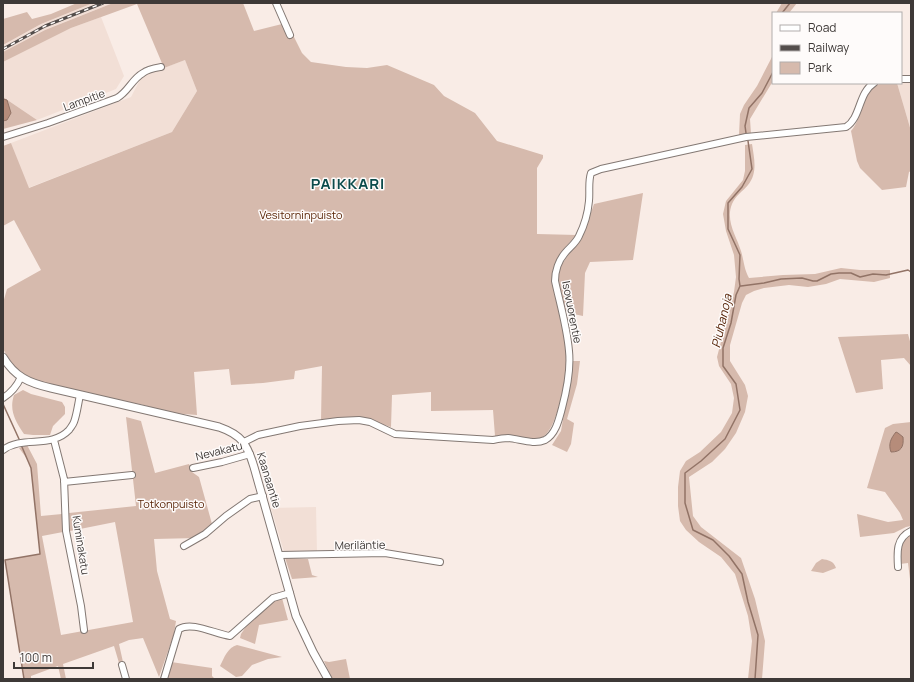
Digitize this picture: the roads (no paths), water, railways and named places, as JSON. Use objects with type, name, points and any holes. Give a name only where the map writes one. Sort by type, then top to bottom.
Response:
[{"type":"street","points":[[276,3],[290,35]]},
{"type":"street","name":"Lampitie","points":[[3,137],[48,123],[117,98],[123,94],[142,73],[161,67]]},
{"type":"street","name":"Isovuorentie","points":[[244,442],[258,435],[300,426],[359,420],[370,422],[396,434],[493,440],[508,438],[540,442],[546,440],[551,436],[560,416],[568,385],[569,373],[569,351],[555,275],[560,260],[576,241],[583,226],[589,201],[589,178],[591,173],[601,169],[746,137],[846,127],[851,124],[865,92],[873,84]]},
{"type":"street","name":"Kaanaantie","points":[[3,356],[10,367],[29,382],[219,427],[234,433],[244,442],[250,454],[263,496],[296,616],[328,679]]},
{"type":"street","points":[[3,398],[18,383],[21,377]]},
{"type":"street","points":[[3,450],[9,446],[26,441],[54,440],[64,434],[74,423],[80,395]]},
{"type":"street","name":"Kuminakatu","points":[[54,440],[64,482],[66,531],[81,606],[84,630]]},
{"type":"street","name":"Nevakatu","points":[[193,468],[250,454]]},
{"type":"street","points":[[64,482],[132,475]]},
{"type":"street","points":[[184,546],[205,534],[226,516],[250,499],[263,496]]},
{"type":"street","points":[[898,566],[897,550],[899,542],[902,537],[911,531]]},
{"type":"street","name":"Meriläntie","points":[[280,555],[385,553],[440,562]]},
{"type":"street","points":[[164,679],[179,629],[188,626],[230,636],[273,598],[290,593]]},
{"type":"street","points":[[122,665],[126,679]]},
{"type":"waterway","name":"Piuhanoja","points":[[783,12],[790,3]]},
{"type":"waterway","name":"Piuhanoja","points":[[746,133],[745,126],[749,108],[762,93],[772,74]]},
{"type":"waterway","name":"Piuhanoja","points":[[748,141],[752,169],[742,187],[728,203],[728,229],[740,255],[740,286],[736,295],[731,323],[723,348],[723,366],[736,384],[740,410],[725,439],[701,461],[685,473],[685,503],[693,530],[713,540],[729,556],[742,574],[748,602],[758,635],[755,679]]},
{"type":"waterway","points":[[741,286],[781,279],[802,278],[817,281],[831,274],[839,273],[851,273],[860,277],[873,274],[886,275],[908,270],[911,272]]},
{"type":"waterway","points":[[3,404],[19,439]]},
{"type":"waterway","points":[[22,447],[31,468],[40,554],[5,560],[24,679]]},
{"type":"railway","points":[[3,49],[45,26],[103,3]]},
{"type":"district","name":"PAIKKARI","points":[[348,184]]},
{"type":"park label","name":"Vesitorninpuisto","points":[[301,215]]},
{"type":"park label","name":"Totkonpuisto","points":[[171,504]]}]
